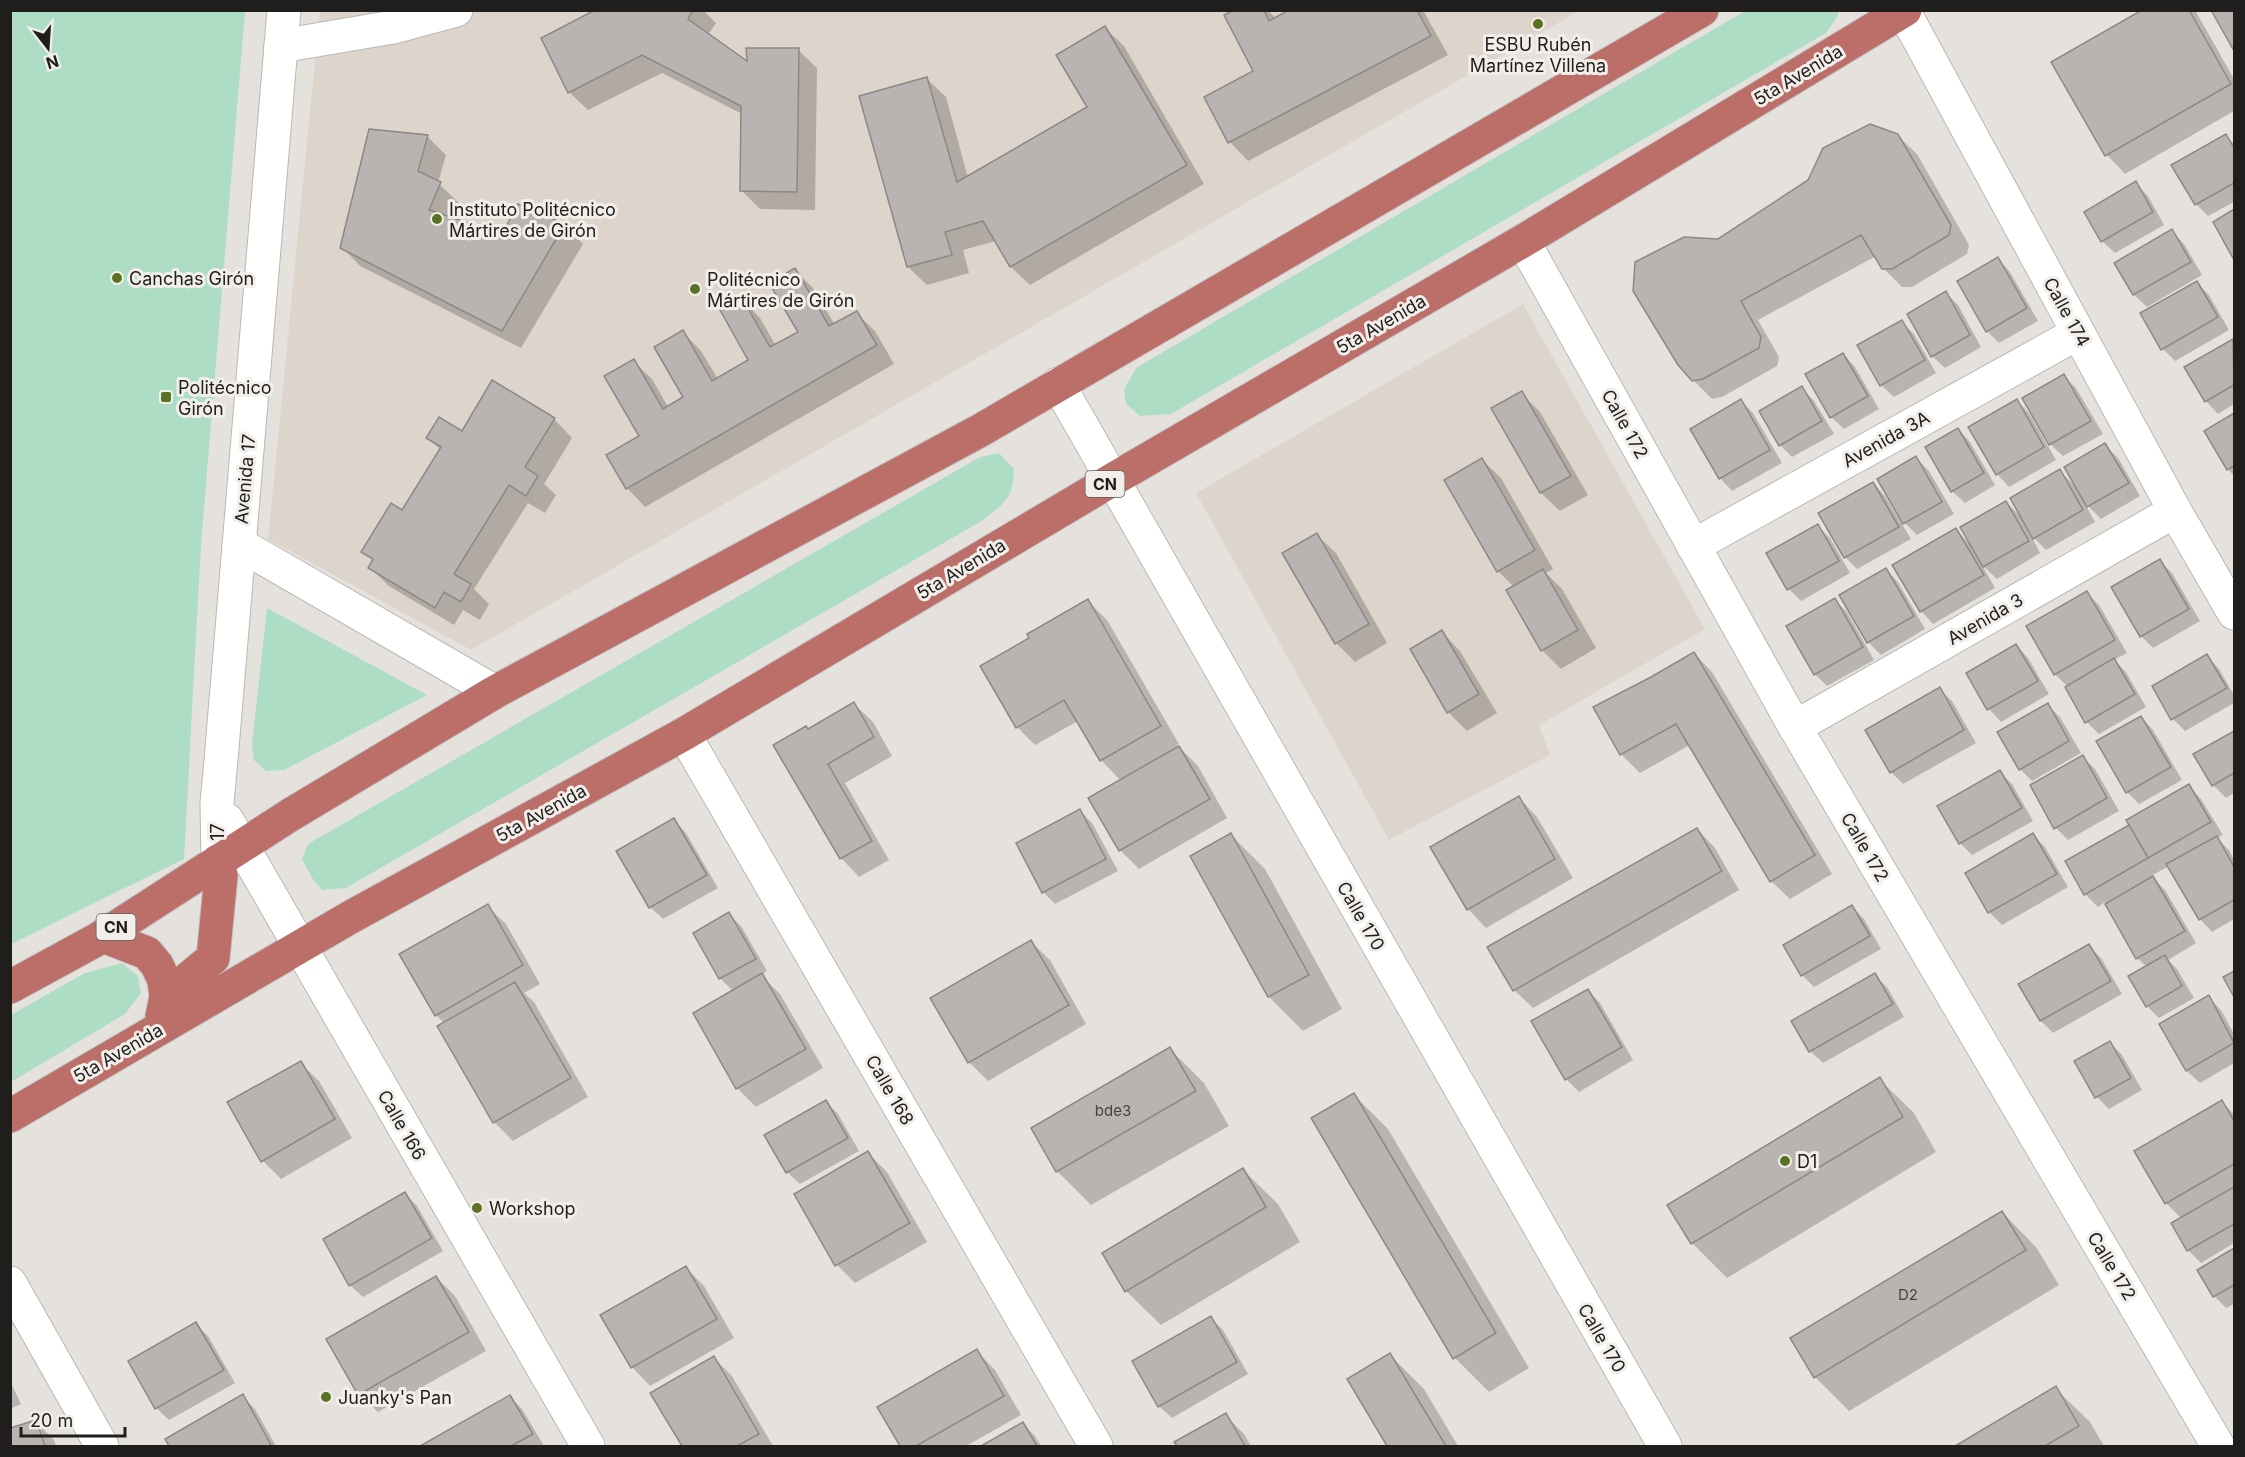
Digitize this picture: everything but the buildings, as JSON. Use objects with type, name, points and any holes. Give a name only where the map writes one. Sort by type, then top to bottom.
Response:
[{"type":"highway","name":"CN","points":[[10,987],[103,936],[230,853],[495,692],[981,430],[1702,10]]},
{"type":"highway","name":"5ta Avenida","points":[[10,1116],[299,947],[684,734],[1112,480],[1522,241],[1904,11]]},
{"type":"highway","points":[[166,997],[213,958],[222,876],[230,853]]},
{"type":"highway","points":[[103,936],[147,953],[164,980],[166,997],[158,1030]]},
{"type":"street","name":"Avenida 17","points":[[218,803],[284,10]]},
{"type":"street","points":[[281,45],[393,27],[456,10]]},
{"type":"street","name":"Calle 174","points":[[1904,11],[2175,511],[2235,613]]},
{"type":"street","name":"Calle 172","points":[[1522,241],[1795,727],[2218,1446]]},
{"type":"street","name":"Avenida 3A","points":[[1693,546],[2078,333]]},
{"type":"street","name":"Calle 170","points":[[1058,384],[1665,1446]]},
{"type":"street","name":"Avenida 3","points":[[1795,727],[2175,511]]},
{"type":"street","points":[[239,544],[495,692]]},
{"type":"street","name":"Calle 168","points":[[684,734],[1096,1446]]},
{"type":"street","name":"Calle 166","points":[[218,803],[230,853],[299,947],[588,1446]]},
{"type":"street","points":[[10,1283],[102,1446]]},
{"type":"shaded area","name":"Politécnico Mártires de Girón","points":[[320,11],[1579,11],[471,650],[268,539]]},
{"type":"shaded area","points":[[1523,304],[1705,629],[1539,725],[1550,755],[1389,840],[1196,493]]},
{"type":"green space","name":"Canchas Girón","points":[[11,10],[245,11],[201,545],[184,859],[11,944]]},
{"type":"green space","points":[[1745,11],[1838,11],[1838,16],[1826,33],[1171,414],[1140,416],[1126,404],[1124,389],[1136,368]]},
{"type":"green space","points":[[999,453],[1014,469],[1012,488],[1001,506],[980,522],[346,888],[322,890],[312,878],[302,859],[308,844],[980,457]]},
{"type":"green space","points":[[267,608],[427,695],[284,770],[266,771],[254,760],[252,745]]},
{"type":"green space","points":[[122,963],[138,976],[141,993],[125,1014],[11,1082],[11,1015],[85,973]]},
{"type":"place","name":"ESBU Rubén Martínez Villena","points":[[1538,24]]},
{"type":"place","name":"Instituto Politécnico Mártires de Girón","points":[[437,219]]},
{"type":"place","name":"Canchas Girón","points":[[117,278]]},
{"type":"place","name":"Politécnico Mártires de Girón","points":[[695,289]]},
{"type":"place","name":"Politécnico Girón","points":[[166,397]]},
{"type":"place","name":"D1","points":[[1785,1161]]},
{"type":"place","name":"Workshop","points":[[477,1208]]},
{"type":"place","name":"Juanky's Pan","points":[[326,1397]]}]
